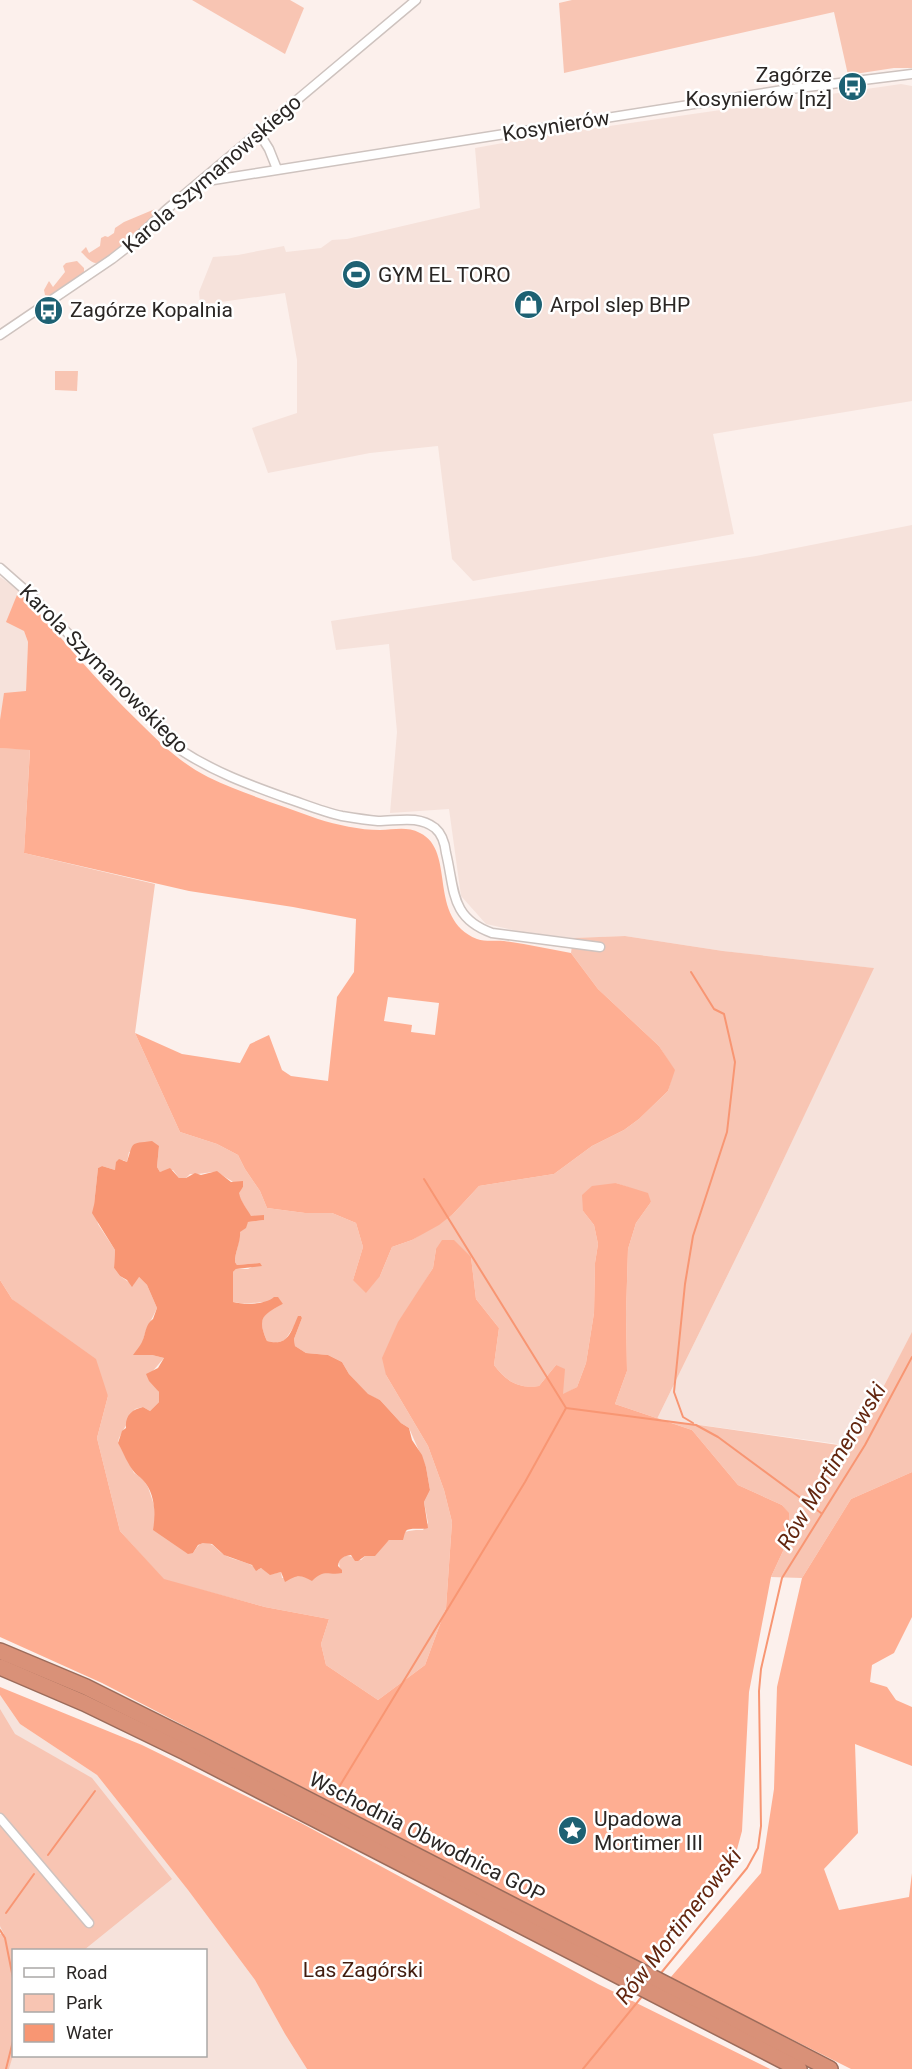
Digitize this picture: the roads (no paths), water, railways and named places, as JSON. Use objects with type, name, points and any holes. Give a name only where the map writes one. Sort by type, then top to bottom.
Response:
[{"type":"highway","name":"Wschodnia Obwodnica GOP","points":[[0,1652],[86,1687],[200,1744],[587,1952]]},
{"type":"highway","name":"Wschodnia Obwodnica GOP","points":[[0,1667],[84,1703],[185,1752],[737,2029],[830,2069]]},
{"type":"highway","name":"Wschodnia Obwodnica GOP","points":[[737,2029],[799,2069]]},
{"type":"street","name":"Karola Szymanowskiego","points":[[0,335],[112,259],[416,0]]},
{"type":"street","name":"Kosynierów","points":[[201,182],[783,90],[912,74]]},
{"type":"street","points":[[259,134],[269,149],[277,169]]},
{"type":"street","name":"Karola Szymanowskiego","points":[[0,568],[33,597],[179,749],[204,766],[323,811],[378,821],[423,821],[437,829],[444,841],[454,898],[460,911],[477,927],[492,933],[600,947]]},
{"type":"street","points":[[0,1818],[89,1923]]},
{"type":"water","points":[[152,1141],[159,1146],[157,1167],[160,1172],[170,1168],[179,1178],[186,1178],[195,1173],[201,1175],[217,1171],[231,1182],[243,1181],[243,1187],[239,1193],[242,1202],[251,1216],[264,1215],[264,1220],[248,1222],[246,1228],[240,1232],[235,1262],[237,1265],[260,1263],[262,1266],[236,1269],[233,1272],[233,1302],[254,1304],[278,1297],[283,1304],[266,1314],[262,1322],[267,1341],[284,1340],[291,1333],[298,1316],[301,1316],[294,1339],[295,1346],[306,1353],[328,1355],[342,1362],[349,1374],[368,1394],[380,1400],[401,1423],[409,1428],[412,1440],[422,1455],[426,1467],[430,1490],[424,1502],[428,1528],[406,1531],[403,1540],[389,1540],[375,1556],[365,1556],[358,1561],[355,1561],[351,1555],[344,1557],[339,1561],[338,1566],[342,1573],[324,1574],[312,1581],[298,1576],[285,1582],[281,1572],[270,1575],[261,1568],[256,1571],[252,1565],[224,1555],[212,1544],[198,1545],[193,1553],[188,1554],[153,1530],[154,1510],[150,1490],[132,1470],[118,1443],[130,1414],[143,1407],[150,1411],[159,1402],[159,1392],[146,1374],[158,1368],[164,1358],[152,1355],[133,1355],[142,1342],[157,1308],[147,1285],[139,1277],[132,1287],[114,1268],[115,1250],[92,1213],[98,1168],[102,1166],[115,1170],[119,1159],[127,1162],[134,1145]]},
{"type":"waterway","points":[[691,972],[714,1009],[724,1014],[735,1062],[727,1132],[693,1236],[685,1284],[674,1392],[683,1417],[693,1423]]},
{"type":"waterway","points":[[424,1179],[566,1408],[696,1425],[718,1437],[821,1513]]},
{"type":"waterway","name":"Rów Mortimerowski","points":[[661,1973],[747,1868],[758,1848],[761,1826],[759,1691],[761,1669],[782,1578],[865,1445],[912,1357]]},
{"type":"waterway","points":[[336,1792],[525,1482],[566,1408]]},
{"type":"waterway","points":[[48,1855],[95,1791]]},
{"type":"waterway","points":[[6,1913],[34,1874]]},
{"type":"waterway","points":[[0,1930],[5,1938],[12,1973]]},
{"type":"waterway","name":"Rów Mortimerowski","points":[[583,2069],[644,1994]]},
{"type":"waterway","points":[[6,2069],[12,2045]]},
{"type":"place","name":"Zagórze Kosynierów [nż]","points":[[853,87]]},
{"type":"place","name":"GYM EL TORO","points":[[357,275]]},
{"type":"place","name":"Arpol slep BHP","points":[[529,305]]},
{"type":"place","name":"Zagórze Kopalnia","points":[[49,310]]},
{"type":"place","name":"Upadowa Mortimer III","points":[[573,1831]]},
{"type":"park label","name":"Las Zagórski","points":[[363,1970]]}]
